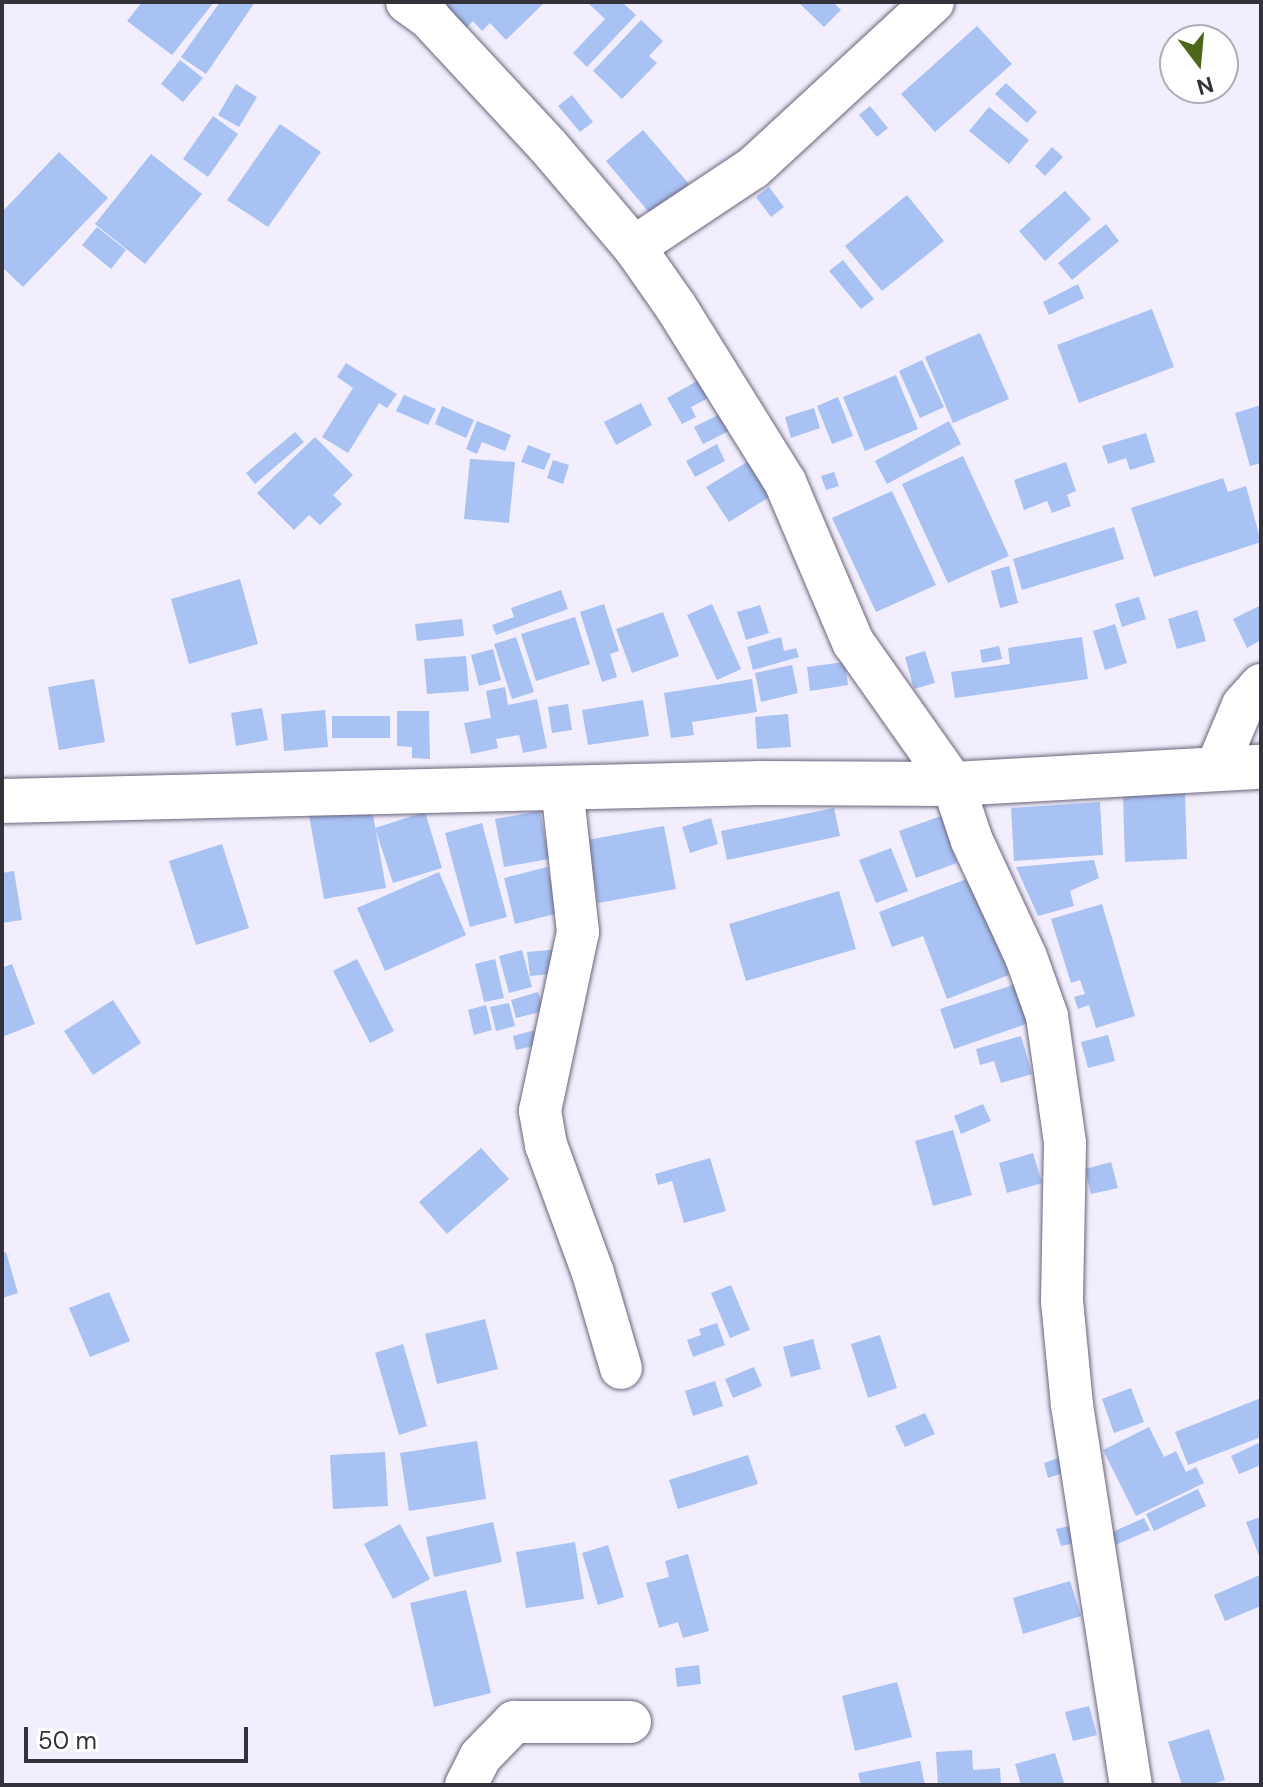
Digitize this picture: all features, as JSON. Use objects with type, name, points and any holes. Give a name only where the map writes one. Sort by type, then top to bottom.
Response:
[{"type":"main road","points":[[2,801],[562,787],[953,784],[1261,767]]},
{"type":"street","points":[[407,2],[430,19],[537,135],[634,247],[676,307],[785,482],[853,642],[953,784],[972,841],[1026,957],[1047,1016],[1065,1143],[1062,1301],[1072,1405],[1131,1785]]},
{"type":"street","points":[[634,247],[753,168],[933,2]]},
{"type":"street","points":[[1216,769],[1243,705],[1261,685]]},
{"type":"street","points":[[562,787],[578,932],[540,1111],[546,1145],[593,1273],[621,1368]]},
{"type":"street","points":[[466,1785],[480,1757],[514,1722],[630,1722]]},
{"type":"building","points":[[142,2],[214,2],[172,55],[127,21]]},
{"type":"building","points":[[220,2],[255,2],[206,74],[181,57]]},
{"type":"building","points":[[448,2],[545,2],[506,40],[490,23],[482,31],[473,21],[466,28],[444,6]]},
{"type":"building","points":[[587,2],[622,2],[636,15],[587,67],[573,53],[605,19]]},
{"type":"building","points":[[798,2],[833,2],[841,10],[824,27]]},
{"type":"building","points":[[641,20],[663,41],[649,56],[657,63],[622,99],[593,71]]},
{"type":"building","points":[[977,26],[1012,64],[935,132],[901,94]]},
{"type":"building","points":[[180,60],[203,78],[183,102],[161,84]]},
{"type":"building","points":[[1006,83],[1037,112],[1027,123],[995,94]]},
{"type":"building","points":[[236,84],[257,97],[239,127],[218,115]]},
{"type":"building","points":[[572,95],[593,122],[580,132],[558,106]]},
{"type":"building","points":[[870,106],[888,128],[877,137],[859,115]]},
{"type":"building","points":[[989,107],[1029,140],[1009,164],[969,131]]},
{"type":"building","points":[[213,116],[238,134],[208,177],[183,159]]},
{"type":"building","points":[[280,124],[321,152],[268,227],[227,200]]},
{"type":"building","points":[[643,130],[689,184],[652,216],[606,161]]},
{"type":"building","points":[[1052,147],[1063,157],[1045,176],[1035,166]]},
{"type":"building","points":[[59,152],[108,198],[23,287],[2,267],[2,212]]},
{"type":"building","points":[[151,154],[202,194],[145,264],[95,224]]},
{"type":"building","points":[[769,187],[784,207],[771,217],[756,197]]},
{"type":"building","points":[[1065,191],[1091,219],[1045,261],[1019,231]]},
{"type":"building","points":[[907,195],[944,241],[882,291],[845,246]]},
{"type":"building","points":[[1106,224],[1119,241],[1072,280],[1058,263]]},
{"type":"building","points":[[97,227],[126,250],[111,269],[82,245]]},
{"type":"building","points":[[843,260],[874,299],[861,309],[829,271]]},
{"type":"building","points":[[1078,284],[1084,298],[1049,315],[1043,302]]},
{"type":"building","points":[[1152,309],[1174,367],[1079,403],[1057,345]]},
{"type":"building","points":[[980,333],[1009,399],[953,423],[925,357]]},
{"type":"building","points":[[922,360],[944,407],[920,418],[899,371]]},
{"type":"building","points":[[346,363],[397,394],[387,408],[379,403],[348,453],[322,437],[353,388],[337,377]]},
{"type":"building","points":[[896,375],[918,429],[865,451],[843,397]]},
{"type":"building","points":[[704,377],[714,395],[691,407],[696,417],[682,424],[667,398]]},
{"type":"building","points":[[404,395],[436,409],[428,425],[396,411]]},
{"type":"building","points":[[838,397],[853,436],[832,444],[817,406]]},
{"type":"building","points":[[641,403],[652,425],[616,445],[604,422]]},
{"type":"building","points":[[1261,405],[1261,463],[1250,466],[1235,413]]},
{"type":"building","points":[[442,406],[474,420],[466,438],[435,424]]},
{"type":"building","points":[[814,408],[820,428],[791,438],[785,417]]},
{"type":"building","points":[[726,411],[735,428],[703,444],[694,427]]},
{"type":"building","points":[[477,421],[511,435],[505,451],[482,442],[477,454],[466,449]]},
{"type":"building","points":[[949,421],[961,444],[887,484],[875,461]]},
{"type":"building","points":[[295,432],[304,442],[255,484],[246,473]]},
{"type":"building","points":[[1146,433],[1155,462],[1130,470],[1126,458],[1108,464],[1102,446]]},
{"type":"building","points":[[315,437],[353,475],[333,495],[342,504],[320,525],[309,515],[294,530],[257,493]]},
{"type":"building","points":[[717,444],[725,461],[695,477],[686,461]]},
{"type":"building","points":[[528,445],[551,454],[544,470],[521,462]]},
{"type":"building","points":[[963,456],[1009,556],[948,583],[902,484]]},
{"type":"building","points":[[470,459],[515,462],[509,523],[464,519]]},
{"type":"building","points":[[752,459],[774,494],[729,522],[706,487]]},
{"type":"building","points":[[553,460],[569,465],[563,484],[547,478]]},
{"type":"building","points":[[1066,462],[1076,491],[1067,495],[1071,506],[1052,513],[1047,501],[1024,510],[1014,480]]},
{"type":"building","points":[[834,472],[839,486],[826,490],[821,476]]},
{"type":"building","points":[[1223,478],[1228,492],[1246,486],[1261,542],[1154,577],[1131,508]]},
{"type":"building","points":[[892,491],[936,585],[876,612],[832,518]]},
{"type":"building","points":[[1114,527],[1124,559],[1022,590],[1013,559]]},
{"type":"building","points":[[1009,566],[1018,603],[1000,608],[991,571]]},
{"type":"building","points":[[240,579],[258,644],[189,664],[171,599]]},
{"type":"building","points":[[561,590],[568,609],[496,635],[492,625],[514,617],[511,608]]},
{"type":"building","points":[[1139,597],[1146,619],[1122,627],[1115,604]]},
{"type":"building","points":[[604,604],[619,651],[610,654],[617,677],[602,682],[580,612]]},
{"type":"building","points":[[712,604],[741,669],[717,680],[687,615]]},
{"type":"building","points":[[760,605],[769,633],[746,640],[737,612]]},
{"type":"building","points":[[1261,605],[1261,640],[1247,648],[1233,619]]},
{"type":"building","points":[[1197,610],[1206,641],[1177,649],[1168,619]]},
{"type":"building","points":[[663,612],[679,656],[632,673],[616,629]]},
{"type":"building","points":[[575,617],[590,664],[536,681],[521,634]]},
{"type":"building","points":[[462,619],[464,636],[417,641],[415,624]]},
{"type":"building","points":[[1115,624],[1127,663],[1105,670],[1093,631]]},
{"type":"building","points":[[516,637],[534,692],[512,699],[494,644]]},
{"type":"building","points":[[781,637],[784,651],[796,648],[799,657],[753,670],[747,647]]},
{"type":"building","points":[[1082,637],[1088,679],[955,698],[951,672],[1010,664],[1008,648]]},
{"type":"building","points":[[999,646],[1002,659],[982,663],[980,650]]},
{"type":"building","points":[[493,649],[501,680],[479,686],[471,655]]},
{"type":"building","points":[[925,651],[935,683],[914,689],[905,657]]},
{"type":"building","points":[[466,656],[469,691],[427,694],[424,659]]},
{"type":"building","points":[[845,662],[848,685],[810,691],[807,667]]},
{"type":"building","points":[[792,665],[798,693],[761,702],[755,673]]},
{"type":"building","points":[[94,679],[105,742],[59,750],[48,687]]},
{"type":"building","points":[[752,679],[757,712],[692,722],[694,735],[671,738],[664,693]]},
{"type":"building","points":[[505,687],[508,705],[537,699],[547,748],[523,753],[519,735],[496,739],[498,748],[471,754],[464,723],[491,718],[486,691]]},
{"type":"building","points":[[643,700],[649,736],[588,745],[582,710]]},
{"type":"building","points":[[568,704],[572,730],[552,733],[548,707]]},
{"type":"building","points":[[262,708],[268,740],[236,746],[231,713]]},
{"type":"building","points":[[325,710],[328,747],[284,751],[281,714]]},
{"type":"building","points":[[397,711],[429,711],[430,759],[412,758],[412,747],[397,746]]},
{"type":"building","points":[[788,714],[791,747],[757,749],[755,717]]},
{"type":"building","points":[[332,716],[390,716],[390,738],[332,738]]},
{"type":"building","points":[[1185,793],[1187,859],[1125,862],[1123,796]]},
{"type":"building","points":[[1100,802],[1103,855],[1014,861],[1011,808]]},
{"type":"building","points":[[371,804],[386,888],[324,899],[309,815]]},
{"type":"building","points":[[834,808],[840,836],[727,860],[721,831]]},
{"type":"building","points":[[540,811],[549,859],[504,867],[495,819]]},
{"type":"building","points":[[425,812],[442,868],[393,883],[375,828]]},
{"type":"building","points":[[941,816],[957,863],[916,878],[899,831]]},
{"type":"building","points":[[711,818],[718,844],[690,853],[682,827]]},
{"type":"building","points":[[482,823],[507,917],[470,927],[445,833]]},
{"type":"building","points":[[664,826],[676,889],[598,903],[587,840]]},
{"type":"building","points":[[222,844],[249,928],[196,945],[169,861]]},
{"type":"building","points":[[891,848],[908,891],[876,903],[859,860]]},
{"type":"building","points":[[1094,860],[1099,878],[1070,891],[1074,906],[1038,916],[1016,867]]},
{"type":"building","points":[[547,867],[559,913],[515,924],[504,878]]},
{"type":"building","points":[[14,871],[22,920],[2,923],[2,873]]},
{"type":"building","points":[[439,872],[466,935],[385,971],[357,908]]},
{"type":"building","points":[[972,877],[1009,975],[947,999],[923,936],[892,947],[879,912]]},
{"type":"building","points":[[839,891],[856,949],[746,981],[729,924]]},
{"type":"building","points":[[1102,904],[1135,1016],[1096,1028],[1089,1005],[1078,1009],[1074,997],[1085,994],[1080,980],[1071,983],[1051,919]]},
{"type":"building","points":[[560,949],[562,973],[530,976],[527,952]]},
{"type":"building","points":[[522,950],[532,987],[509,993],[499,956]]},
{"type":"building","points":[[357,959],[394,1031],[370,1043],[333,971]]},
{"type":"building","points":[[495,959],[504,998],[484,1002],[475,964]]},
{"type":"building","points":[[12,964],[35,1024],[2,1037],[2,968]]},
{"type":"building","points":[[1016,984],[1029,1023],[954,1049],[940,1009]]},
{"type":"building","points":[[538,992],[544,1011],[516,1018],[511,1000]]},
{"type":"building","points":[[113,1000],[141,1043],[93,1075],[64,1031]]},
{"type":"building","points":[[509,1003],[515,1026],[496,1031],[490,1007]]},
{"type":"building","points":[[486,1005],[492,1030],[474,1035],[468,1010]]},
{"type":"building","points":[[535,1030],[538,1045],[516,1050],[513,1036]]},
{"type":"building","points":[[1108,1035],[1115,1061],[1088,1068],[1081,1042]]},
{"type":"building","points":[[1021,1036],[1032,1074],[1001,1083],[994,1061],[980,1065],[976,1049]]},
{"type":"building","points":[[983,1104],[991,1121],[961,1134],[954,1116]]},
{"type":"building","points":[[953,1130],[972,1195],[933,1206],[915,1141]]},
{"type":"building","points":[[481,1148],[509,1179],[447,1234],[419,1202]]},
{"type":"building","points":[[1033,1153],[1042,1183],[1007,1193],[999,1163]]},
{"type":"building","points":[[710,1158],[726,1211],[684,1223],[672,1181],[658,1185],[655,1174]]},
{"type":"building","points":[[1111,1162],[1118,1188],[1091,1194],[1085,1169]]},
{"type":"building","points":[[6,1252],[18,1293],[2,1298],[2,1253]]},
{"type":"building","points":[[731,1285],[750,1330],[730,1338],[711,1293]]},
{"type":"building","points":[[109,1292],[130,1341],[90,1357],[69,1308]]},
{"type":"building","points":[[485,1319],[498,1369],[437,1384],[425,1334]]},
{"type":"building","points":[[717,1323],[725,1345],[693,1357],[687,1340],[701,1335],[699,1329]]},
{"type":"building","points":[[880,1335],[897,1388],[868,1398],[851,1344]]},
{"type":"building","points":[[813,1339],[821,1369],[791,1377],[783,1347]]},
{"type":"building","points":[[403,1344],[427,1426],[399,1435],[375,1353]]},
{"type":"building","points":[[754,1367],[762,1386],[733,1398],[725,1379]]},
{"type":"building","points":[[715,1381],[723,1406],[693,1416],[685,1391]]},
{"type":"building","points":[[1131,1388],[1144,1422],[1114,1433],[1102,1399]]},
{"type":"building","points":[[1261,1398],[1261,1437],[1188,1465],[1175,1432]]},
{"type":"building","points":[[925,1413],[935,1434],[905,1447],[895,1426]]},
{"type":"building","points":[[1149,1427],[1164,1457],[1176,1451],[1186,1472],[1196,1467],[1204,1483],[1136,1516],[1103,1450]]},
{"type":"building","points":[[477,1441],[486,1499],[409,1511],[400,1453]]},
{"type":"building","points":[[1261,1442],[1261,1465],[1239,1474],[1231,1456]]},
{"type":"building","points":[[385,1452],[388,1506],[333,1509],[330,1455]]},
{"type":"building","points":[[748,1455],[758,1484],[678,1509],[669,1480]]},
{"type":"building","points":[[1064,1456],[1069,1471],[1048,1478],[1044,1463]]},
{"type":"building","points":[[1198,1489],[1206,1506],[1154,1531],[1146,1514]]},
{"type":"building","points":[[1261,1517],[1261,1561],[1246,1522]]},
{"type":"building","points":[[1144,1518],[1150,1530],[1113,1546],[1108,1534]]},
{"type":"building","points":[[493,1522],[502,1562],[434,1577],[426,1537]]},
{"type":"building","points":[[400,1524],[430,1579],[393,1599],[364,1544]]},
{"type":"building","points":[[1074,1525],[1078,1542],[1061,1546],[1056,1529]]},
{"type":"building","points":[[575,1542],[584,1599],[526,1608],[516,1552]]},
{"type":"building","points":[[608,1545],[624,1597],[598,1605],[582,1553]]},
{"type":"building","points":[[688,1554],[709,1631],[683,1638],[678,1622],[659,1628],[646,1583],[669,1577],[665,1561]]},
{"type":"building","points":[[1260,1575],[1261,1606],[1225,1621],[1214,1595]]},
{"type":"building","points":[[1070,1581],[1081,1616],[1023,1634],[1013,1598]]},
{"type":"building","points":[[466,1590],[491,1693],[434,1707],[410,1603]]},
{"type":"building","points":[[699,1665],[701,1684],[677,1687],[675,1668]]},
{"type":"building","points":[[897,1682],[912,1737],[855,1751],[842,1696]]},
{"type":"building","points":[[1089,1706],[1097,1735],[1073,1741],[1065,1712]]},
{"type":"building","points":[[1209,1729],[1225,1780],[1210,1785],[1182,1785],[1168,1742]]},
{"type":"building","points":[[972,1750],[973,1770],[1000,1768],[1001,1785],[938,1785],[936,1752]]},
{"type":"building","points":[[1055,1753],[1064,1783],[1021,1785],[1015,1764]]},
{"type":"building","points":[[920,1761],[925,1785],[861,1785],[858,1773]]}]
